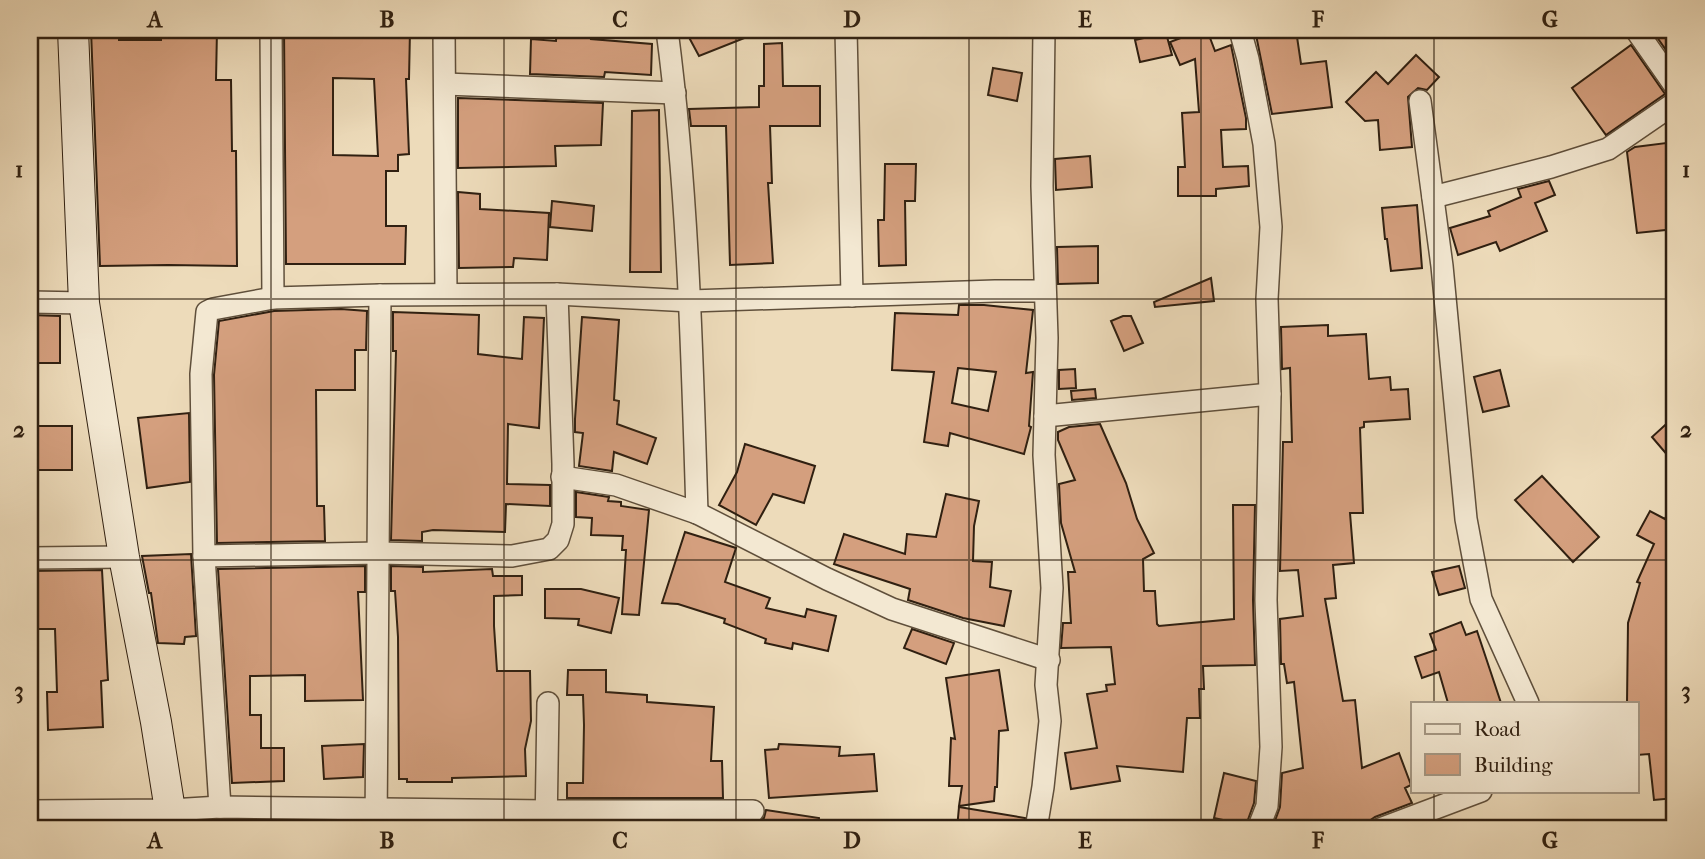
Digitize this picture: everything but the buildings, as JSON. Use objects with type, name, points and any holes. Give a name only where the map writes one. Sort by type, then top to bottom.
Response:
[{"type":"street","points":[[73,30],[85,303],[124,557],[172,820]]},
{"type":"street","points":[[271,30],[272,298]]},
{"type":"street","points":[[444,30],[446,294]]},
{"type":"street","points":[[667,30],[675,93],[691,301],[697,513]]},
{"type":"street","points":[[846,30],[852,296]]},
{"type":"street","points":[[1036,829],[1050,722],[1046,685],[1052,588],[1044,455],[1044,30]]},
{"type":"street","points":[[1240,30],[1264,144],[1271,227],[1267,319],[1270,394],[1266,600],[1271,747],[1268,806],[1258,829]]},
{"type":"street","points":[[1636,30],[1675,86]]},
{"type":"street","points":[[445,83],[675,93]]},
{"type":"street","points":[[1420,101],[1442,266],[1466,519],[1481,599],[1528,702]]},
{"type":"street","points":[[1433,197],[1551,167],[1608,149],[1675,103]]},
{"type":"street","points":[[220,807],[204,555],[201,374],[207,312],[272,298],[380,295],[557,294],[691,301],[995,291],[1044,292]]},
{"type":"street","points":[[204,555],[379,553],[512,556],[549,549],[558,540],[563,524],[557,294]]},
{"type":"street","points":[[375,819],[380,295]]},
{"type":"street","points":[[30,302],[85,303]]},
{"type":"street","points":[[1045,416],[1270,394]]},
{"type":"street","points":[[562,477],[616,485],[697,513],[892,609],[1049,660]]},
{"type":"street","points":[[30,558],[124,557]]},
{"type":"street","points":[[546,820],[548,702]]},
{"type":"street","points":[[1380,829],[1478,792]]},
{"type":"street","points":[[30,811],[172,820],[220,807],[375,819],[546,820],[753,811]]}]
